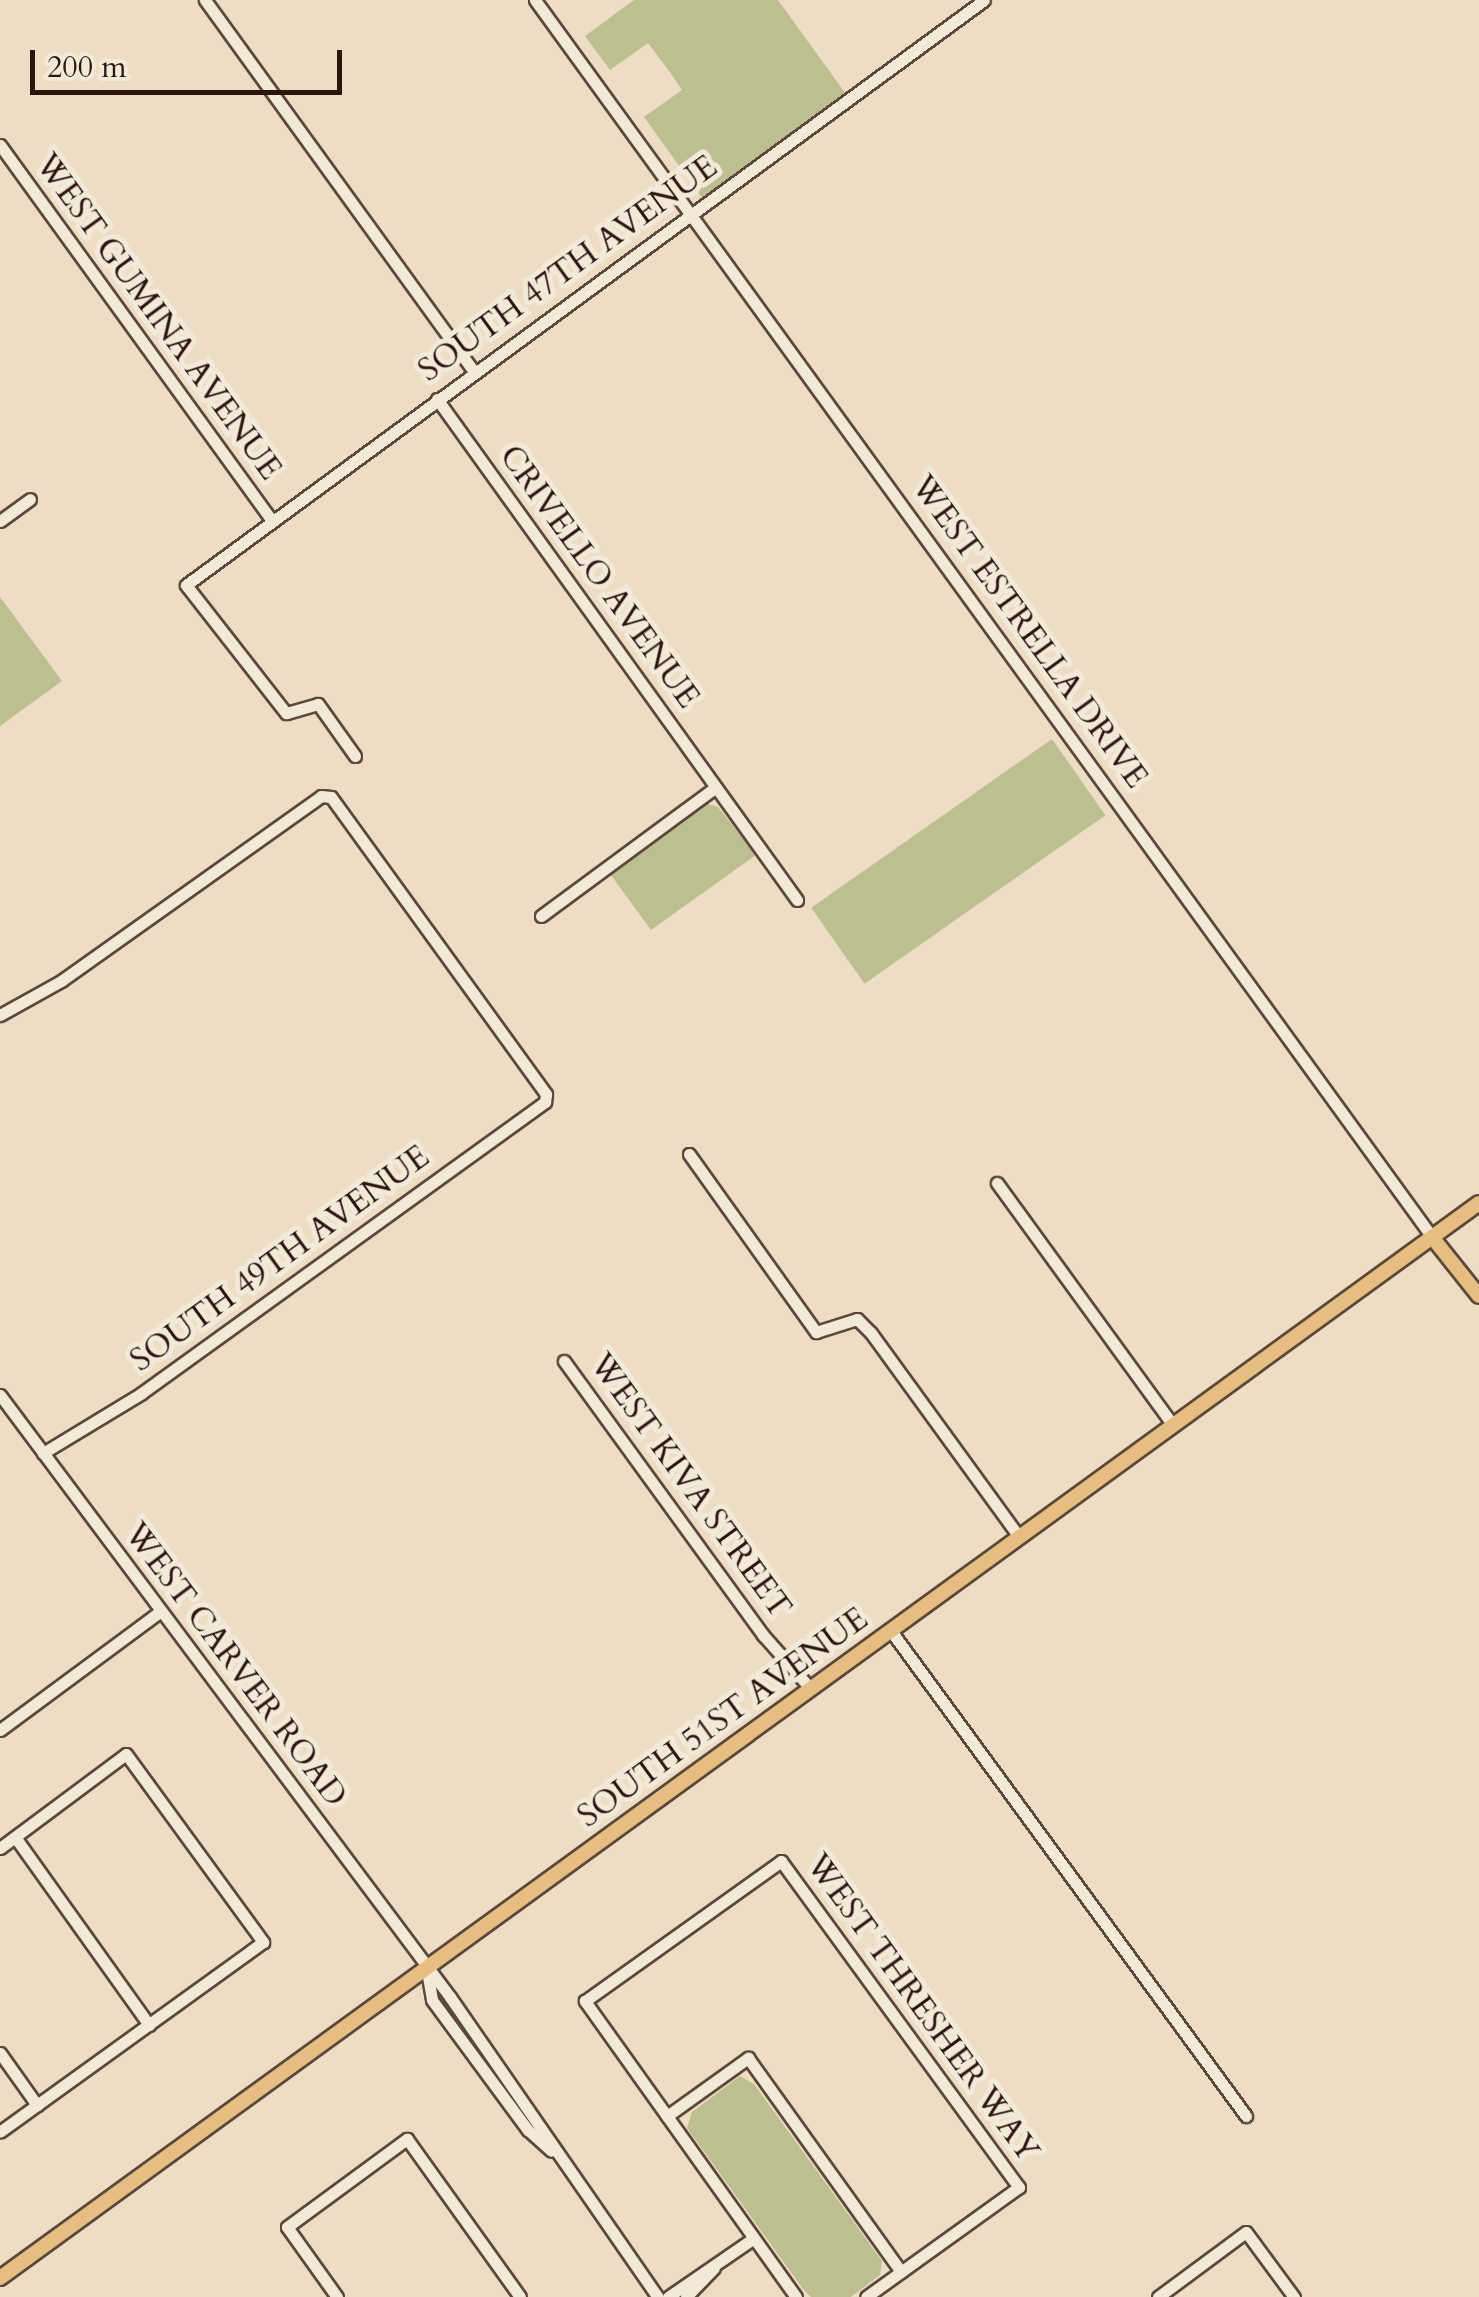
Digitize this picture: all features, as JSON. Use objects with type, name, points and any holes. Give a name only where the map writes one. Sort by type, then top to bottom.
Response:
[{"type":"main road","name":"SOUTH 51ST AVENUE","points":[[0,2278],[1479,1203]]},
{"type":"main road","name":"WEST ESTRELLA DRIVE","points":[[1432,1237],[1479,1296]]},
{"type":"street","points":[[205,0],[474,371]]},
{"type":"street","name":"WEST ESTRELLA DRIVE","points":[[535,0],[1432,1237]]},
{"type":"street","name":"SOUTH 47TH AVENUE","points":[[355,756],[318,704],[286,712],[186,585],[984,0]]},
{"type":"street","name":"WEST GUMINA AVENUE","points":[[0,146],[272,520]]},
{"type":"street","name":"CRIVELLO AVENUE","points":[[437,398],[796,900]]},
{"type":"street","points":[[0,521],[30,499]]},
{"type":"street","points":[[540,916],[716,788]]},
{"type":"street","name":"SOUTH 49TH AVENUE","points":[[0,1015],[61,980],[322,796],[331,797],[535,1074],[544,1102],[142,1394],[43,1452]]},
{"type":"street","points":[[689,1154],[816,1332],[857,1319],[870,1333],[1019,1537]]},
{"type":"street","points":[[997,1183],[1173,1425]]},
{"type":"street","name":"WEST KIVA STREET","points":[[564,1361],[763,1635],[811,1688]]},
{"type":"street","name":"WEST CARVER ROAD","points":[[0,1395],[542,2126],[554,2154],[658,2297]]},
{"type":"street","points":[[0,1730],[161,1611]]},
{"type":"street","points":[[890,1630],[1246,2116]]},
{"type":"street","points":[[0,1848],[126,1754],[263,1942],[0,2132]]},
{"type":"street","points":[[14,1837],[148,2025]]},
{"type":"street","name":"WEST THRESHER WAY","points":[[667,2116],[586,2002],[781,1861],[1019,2187],[901,2272]]},
{"type":"street","points":[[0,2054],[38,2105]]},
{"type":"street","points":[[796,2297],[667,2116],[748,2058],[901,2272],[866,2297]]},
{"type":"street","points":[[337,2297],[286,2226],[407,2139],[520,2297]]},
{"type":"street","points":[[1158,2297],[1246,2232],[1294,2297]]},
{"type":"street","points":[[668,2297],[754,2238]]},
{"type":"street","points":[[686,2297],[714,2268]]},
{"type":"green space","points":[[634,0],[778,0],[848,97],[703,199],[644,117],[682,90],[667,68],[648,43],[610,70],[585,36]]},
{"type":"green space","points":[[0,597],[62,681],[0,726]]},
{"type":"green space","points":[[1052,739],[1105,815],[865,984],[811,908]]},
{"type":"green space","points":[[701,802],[718,807],[756,855],[651,930],[608,871]]},
{"type":"green space","points":[[740,2076],[754,2084],[882,2261],[880,2275],[851,2297],[811,2297],[803,2289],[687,2128],[692,2112]]}]
